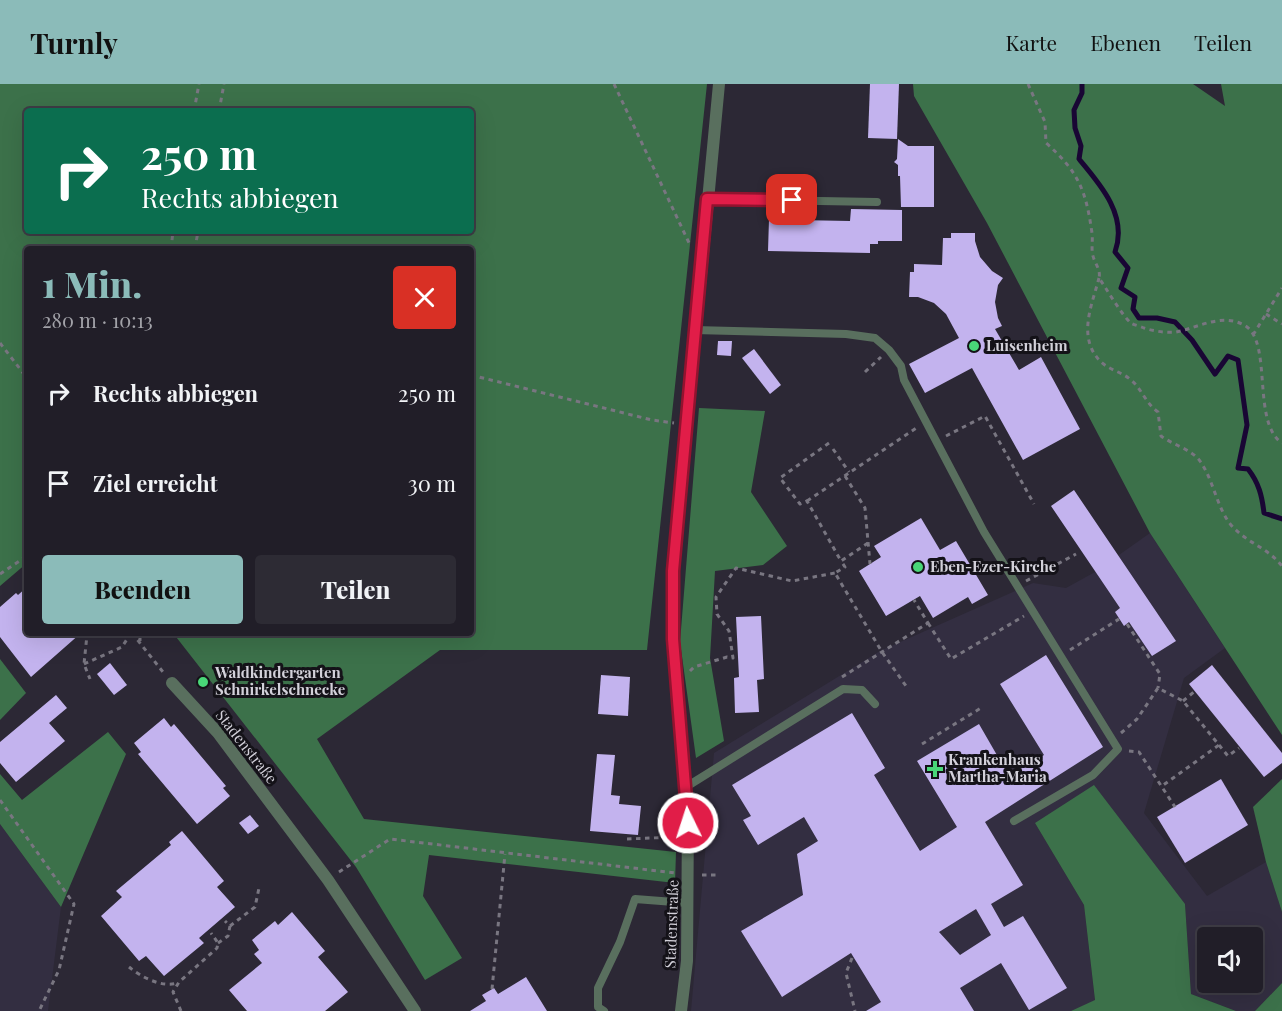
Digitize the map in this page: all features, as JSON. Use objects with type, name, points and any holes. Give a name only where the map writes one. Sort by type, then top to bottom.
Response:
[{"type":"street","name":"Stadenstraße","points":[[681,1011],[687,961],[689,874],[686,787],[673,639],[673,571],[719,84]]},
{"type":"street","name":"Stadenstraße","points":[[172,683],[218,734],[327,880],[415,1011]]},
{"type":"lane","points":[[707,199],[877,202]]},
{"type":"lane","points":[[694,330],[846,334],[875,338],[889,350],[901,366],[904,380],[984,532],[1118,749],[1093,775],[1014,821]]},
{"type":"lane","points":[[686,787],[843,689],[862,690],[876,704]]},
{"type":"lane","points":[[604,1011],[598,1007],[598,988],[621,942],[635,899],[687,903]]},
{"type":"path","points":[[195,108],[199,84]]},
{"type":"path","points":[[220,108],[224,84]]},
{"type":"path","points":[[614,84],[700,268]]},
{"type":"path","points":[[1028,84],[1045,122],[1047,143],[1081,184],[1088,205],[1094,247],[1092,254],[1100,273],[1086,327],[1090,346],[1100,360],[1114,372],[1131,380],[1150,407],[1158,412],[1161,436],[1189,451],[1200,461],[1220,508],[1231,524],[1249,542],[1272,554],[1282,566]]},
{"type":"path","points":[[1099,278],[1131,323],[1153,331],[1179,330],[1218,320],[1247,327],[1260,351],[1264,399],[1271,429],[1282,443]]},
{"type":"path","points":[[1252,335],[1282,288]]},
{"type":"path","points":[[1266,314],[1282,324]]},
{"type":"path","points":[[0,343],[24,374]]},
{"type":"path","points":[[865,372],[889,350]]},
{"type":"path","points":[[474,376],[652,420],[686,424]]},
{"type":"path","points":[[936,441],[985,416],[1034,504]]},
{"type":"path","points":[[829,443],[780,478],[800,504],[905,434],[926,423]]},
{"type":"path","points":[[833,449],[849,473]]},
{"type":"path","points":[[845,476],[866,508],[870,564]]},
{"type":"path","points":[[733,658],[729,631],[717,614],[716,597],[736,568],[792,581],[835,573],[845,567],[807,501]]},
{"type":"path","points":[[841,561],[868,543]]},
{"type":"path","points":[[1017,586],[1076,554]]},
{"type":"path","points":[[0,574],[24,558]]},
{"type":"path","points":[[835,573],[882,652],[906,686]]},
{"type":"path","points":[[928,623],[951,659],[1033,611]]},
{"type":"path","points":[[1060,656],[1119,619]]},
{"type":"path","points":[[1112,740],[1137,719],[1158,688],[1160,674],[1127,624]]},
{"type":"path","points":[[87,636],[84,664],[90,679]]},
{"type":"path","points":[[84,664],[122,646],[130,636]]},
{"type":"path","points":[[134,636],[172,683]]},
{"type":"path","points":[[140,636],[140,643]]},
{"type":"path","points":[[678,684],[694,667],[727,657],[738,659]]},
{"type":"path","points":[[1158,688],[1183,701],[1228,756],[1239,748]]},
{"type":"path","points":[[1183,701],[1195,691]]},
{"type":"path","points":[[922,744],[981,708]]},
{"type":"path","points":[[1162,786],[1219,745]]},
{"type":"path","points":[[1118,749],[1139,752],[1175,807]]},
{"type":"path","points":[[0,800],[74,904],[59,970],[39,1011]]},
{"type":"path","points":[[627,839],[688,836]]},
{"type":"path","points":[[327,880],[390,839],[689,874]]},
{"type":"path","points":[[492,989],[505,853]]},
{"type":"path","points":[[181,1011],[173,992],[179,982],[228,936],[230,926],[255,907],[259,888]]},
{"type":"path","points":[[225,921],[230,926]]},
{"type":"path","points":[[211,933],[219,943]]},
{"type":"path","points":[[852,958],[846,973],[855,1011]]},
{"type":"path","points":[[129,967],[149,979],[169,986],[179,982]]},
{"type":"shaded area","name":"Krankenhaus Martha-Maria","points":[[1150,533],[1225,648],[1184,678],[1144,813],[1207,896],[1266,862],[1282,912],[1282,983],[1255,1011],[1236,1011],[1191,994],[1185,904],[1035,823],[1084,905],[1095,1001],[1071,1011],[691,1011],[714,753],[880,651],[1033,583],[1066,588],[1095,572]]},
{"type":"shaded area","points":[[0,824],[61,907],[48,1011],[0,1011]]},
{"type":"green space","points":[[0,84],[707,84],[647,650],[440,650],[317,739],[364,819],[676,852],[675,883],[429,855],[423,896],[462,958],[425,980],[356,867],[175,636],[474,636],[474,246],[24,246],[24,566],[0,586]]},
{"type":"green space","points":[[913,84],[1193,84],[1225,106],[1221,84],[1282,84],[1282,735],[1150,533],[987,223],[914,96]]},
{"type":"green space","points":[[699,408],[765,411],[751,492],[787,546],[763,565],[715,571],[710,658],[724,741],[696,758],[680,642]]},
{"type":"green space","points":[[0,659],[26,693],[0,720]]},
{"type":"green space","points":[[108,732],[126,754],[61,907],[0,824],[0,774],[22,800]]},
{"type":"green space","points":[[1282,779],[1282,912],[1266,862],[1253,807]]},
{"type":"green space","points":[[1094,785],[1185,904],[1191,994],[1236,1011],[1071,1011],[1095,1000],[1084,905],[1035,823]]},
{"type":"green space","points":[[1282,983],[1282,1011],[1255,1011]]},
{"type":"building","points":[[870,84],[899,84],[897,139],[868,138]]},
{"type":"building","points":[[898,139],[908,146],[934,146],[934,207],[901,207],[900,176],[898,176],[898,165],[894,162],[897,159]]},
{"type":"building","points":[[851,209],[902,210],[902,241],[878,241],[878,244],[870,244],[870,253],[768,251],[769,219],[783,219],[783,214],[798,214],[797,220],[850,221]]},
{"type":"building","name":"Luisenheim","points":[[951,233],[975,233],[980,257],[992,271],[1003,278],[998,285],[995,302],[1002,326],[995,329],[1019,370],[1041,357],[1080,429],[1023,460],[972,368],[925,393],[909,364],[959,338],[946,314],[934,303],[918,297],[909,297],[910,272],[914,272],[914,264],[942,265],[943,238],[951,238]]},
{"type":"building","points":[[718,341],[732,341],[731,356],[717,355]]},
{"type":"building","points":[[754,349],[781,385],[770,394],[742,358]]},
{"type":"building","points":[[1074,490],[1176,641],[1152,656],[1129,622],[1124,626],[1115,612],[1120,608],[1051,506]]},
{"type":"building","name":"Eben-Ezer-Kirche","points":[[921,518],[940,550],[956,541],[988,595],[972,604],[968,597],[933,618],[920,596],[886,616],[859,571],[881,557],[874,546]]},
{"type":"building","points":[[24,590],[24,636],[78,636],[31,677],[0,637],[0,607],[16,593],[18,595]]},
{"type":"building","points":[[761,616],[764,679],[757,680],[759,712],[735,713],[734,678],[739,677],[736,617]]},
{"type":"building","points":[[1046,655],[1103,747],[985,822],[1023,885],[991,904],[1004,927],[1023,916],[1067,988],[1029,1010],[1001,963],[960,988],[974,1011],[866,1011],[881,1002],[851,953],[782,997],[741,931],[803,895],[797,854],[818,841],[804,817],[758,845],[743,820],[751,816],[732,785],[852,713],[885,768],[874,775],[920,851],[957,827],[917,761],[979,724],[1009,776],[1044,755],[1000,684]],"holes":[[[976,909],[991,935],[960,955],[939,932]]]},
{"type":"building","points":[[110,663],[127,685],[114,695],[97,674]]},
{"type":"building","points":[[1212,665],[1282,753],[1282,763],[1264,777],[1189,684]]},
{"type":"building","points":[[601,675],[630,677],[628,716],[598,714]]},
{"type":"building","points":[[56,695],[67,708],[49,723],[65,741],[16,782],[0,763],[0,742]]},
{"type":"building","points":[[164,718],[171,727],[174,724],[226,786],[223,788],[230,796],[197,824],[138,754],[141,752],[134,743]]},
{"type":"building","points":[[597,754],[615,755],[611,795],[620,796],[619,804],[641,806],[638,835],[590,831]]},
{"type":"building","points":[[1221,779],[1248,825],[1185,863],[1157,817]]},
{"type":"building","points":[[250,815],[259,826],[248,834],[239,823]]},
{"type":"building","points":[[182,831],[224,881],[217,887],[235,907],[199,938],[204,943],[164,976],[146,956],[139,961],[101,916],[122,897],[116,891],[171,845],[169,842]]},
{"type":"building","points":[[292,912],[325,951],[318,957],[348,992],[325,1011],[247,1011],[229,990],[262,963],[254,954],[259,950],[252,940],[275,921],[278,925]]},
{"type":"building","points":[[526,977],[547,1011],[470,1011],[486,1001],[482,995],[494,988],[498,994]]},
{"type":"waterway","points":[[1082,84],[1082,93],[1074,110],[1075,128],[1081,146],[1079,159],[1096,179],[1115,214],[1118,226],[1115,252],[1128,268],[1121,288],[1135,297],[1133,309],[1139,318],[1157,318],[1175,322],[1192,340],[1215,374],[1228,356],[1238,360],[1247,425],[1238,468],[1248,469],[1255,479],[1264,513],[1282,519]]},
{"type":"place","name":"Luisenheim","points":[[974,346]]},
{"type":"place","name":"Eben-Ezer-Kirche","points":[[918,567]]},
{"type":"place","name":"Waldkindergarten Schnirkelschnecke","points":[[203,682]]},
{"type":"place","name":"Krankenhaus Martha-Maria","points":[[935,769]]},
{"type":"route","points":[[688,823],[673,639],[673,571],[707,199],[792,200]]}]
